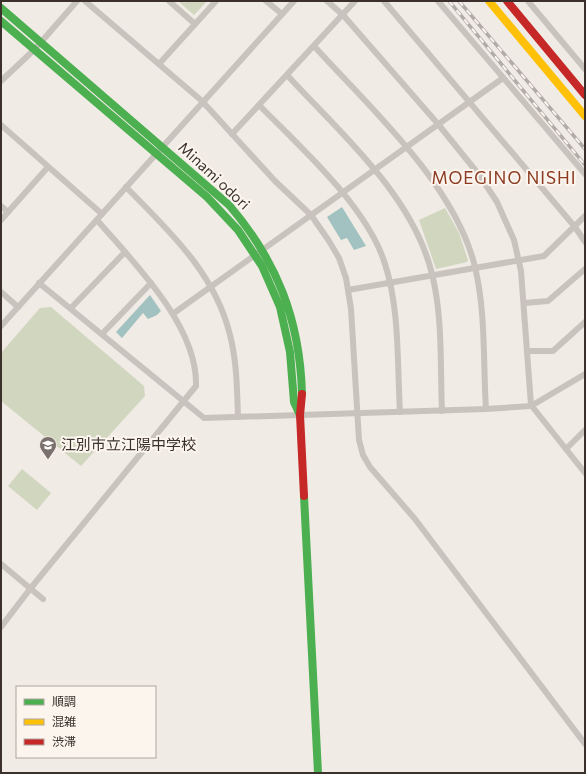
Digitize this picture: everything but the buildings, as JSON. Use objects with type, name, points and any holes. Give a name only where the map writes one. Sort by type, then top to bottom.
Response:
[{"type":"main road","points":[[489,1],[585,116]]},
{"type":"main road","points":[[507,1],[585,95]]},
{"type":"main road","name":"Minami odori","points":[[1,8],[41,42],[159,150],[224,213],[255,254],[274,291],[284,323],[290,352],[294,402],[300,415]]},
{"type":"main road","name":"Minami odori","points":[[1,21],[229,205],[247,227],[262,249],[283,291],[295,329],[299,352],[303,403],[300,415]]},
{"type":"main road","points":[[300,415],[318,773]]},
{"type":"street","points":[[1,81],[35,49],[77,1]]},
{"type":"street","points":[[86,1],[202,101],[275,181],[311,215],[326,236],[338,258],[348,290],[351,309],[357,414],[361,448],[370,467],[415,519],[585,744]]},
{"type":"street","points":[[169,1],[195,24]]},
{"type":"street","points":[[159,64],[216,1]]},
{"type":"street","points":[[266,1],[282,14]]},
{"type":"street","points":[[1,326],[202,101],[294,1]]},
{"type":"street","points":[[327,1],[342,15],[438,124],[480,176],[495,198],[508,224],[518,260],[524,303],[531,406],[585,473]]},
{"type":"street","points":[[232,134],[356,1]]},
{"type":"street","points":[[384,1],[575,227],[585,242]]},
{"type":"street","points":[[438,1],[585,174]]},
{"type":"street","points":[[528,1],[585,69]]},
{"type":"street","points":[[314,46],[406,147],[452,209],[463,232],[475,267],[480,294],[486,409]]},
{"type":"street","points":[[287,75],[374,170],[416,229],[432,275],[438,309],[442,411]]},
{"type":"street","points":[[174,313],[503,78]]},
{"type":"street","points":[[259,104],[342,192],[373,237],[382,256],[390,283],[394,313],[400,412]]},
{"type":"street","points":[[1,125],[102,214]]},
{"type":"street","points":[[1,220],[48,167]]},
{"type":"street","points":[[126,187],[181,244],[211,286],[223,312],[232,342],[238,417]]},
{"type":"street","points":[[1,206],[8,212]]},
{"type":"street","points":[[348,290],[544,256],[585,216]]},
{"type":"street","points":[[1,627],[30,589],[196,387],[188,345],[174,313],[151,283],[97,220]]},
{"type":"street","points":[[71,308],[125,252]]},
{"type":"street","points":[[524,303],[548,301],[585,269]]},
{"type":"street","points":[[39,283],[204,418],[442,411],[531,406],[585,374]]},
{"type":"street","points":[[102,334],[151,283]]},
{"type":"street","points":[[1,292],[18,307]]},
{"type":"street","points":[[527,351],[553,351],[585,322]]},
{"type":"street","points":[[566,449],[585,430]]},
{"type":"street","points":[[1,564],[43,599]]},
{"type":"green space","points":[[178,1],[207,1],[194,15]]},
{"type":"green space","points":[[445,208],[459,233],[468,260],[467,262],[436,269],[419,220]]},
{"type":"green space","name":"江別市立江陽中学校","points":[[51,307],[144,386],[145,396],[81,466],[1,401],[1,353],[40,308]]},
{"type":"green space","points":[[22,469],[51,493],[37,510],[8,486]]},
{"type":"water","points":[[342,207],[366,246],[354,250],[347,238],[341,240],[327,217]]},
{"type":"water","points":[[150,295],[161,311],[157,315],[148,319],[143,313],[122,338],[116,332]]},
{"type":"railway","points":[[449,1],[585,165]]},
{"type":"railway","points":[[459,1],[585,149]]},
{"type":"traffic: fast","points":[[1,8],[229,205],[246,226],[273,270],[291,316],[300,367],[302,394]]},
{"type":"traffic: fast","points":[[1,21],[207,197],[238,230],[262,266],[280,307],[290,352],[294,402],[300,415]]},
{"type":"traffic: fast","points":[[304,496],[318,773]]},
{"type":"traffic: slow","points":[[489,1],[585,116]]},
{"type":"traffic: jam","points":[[507,1],[585,95]]},
{"type":"traffic: jam","points":[[302,394],[300,415],[304,496]]},
{"type":"place","name":"江別市立江陽中学校","points":[[48,460]]},
{"type":"district","name":"MOEGINO NISHI","points":[[504,178]]}]
